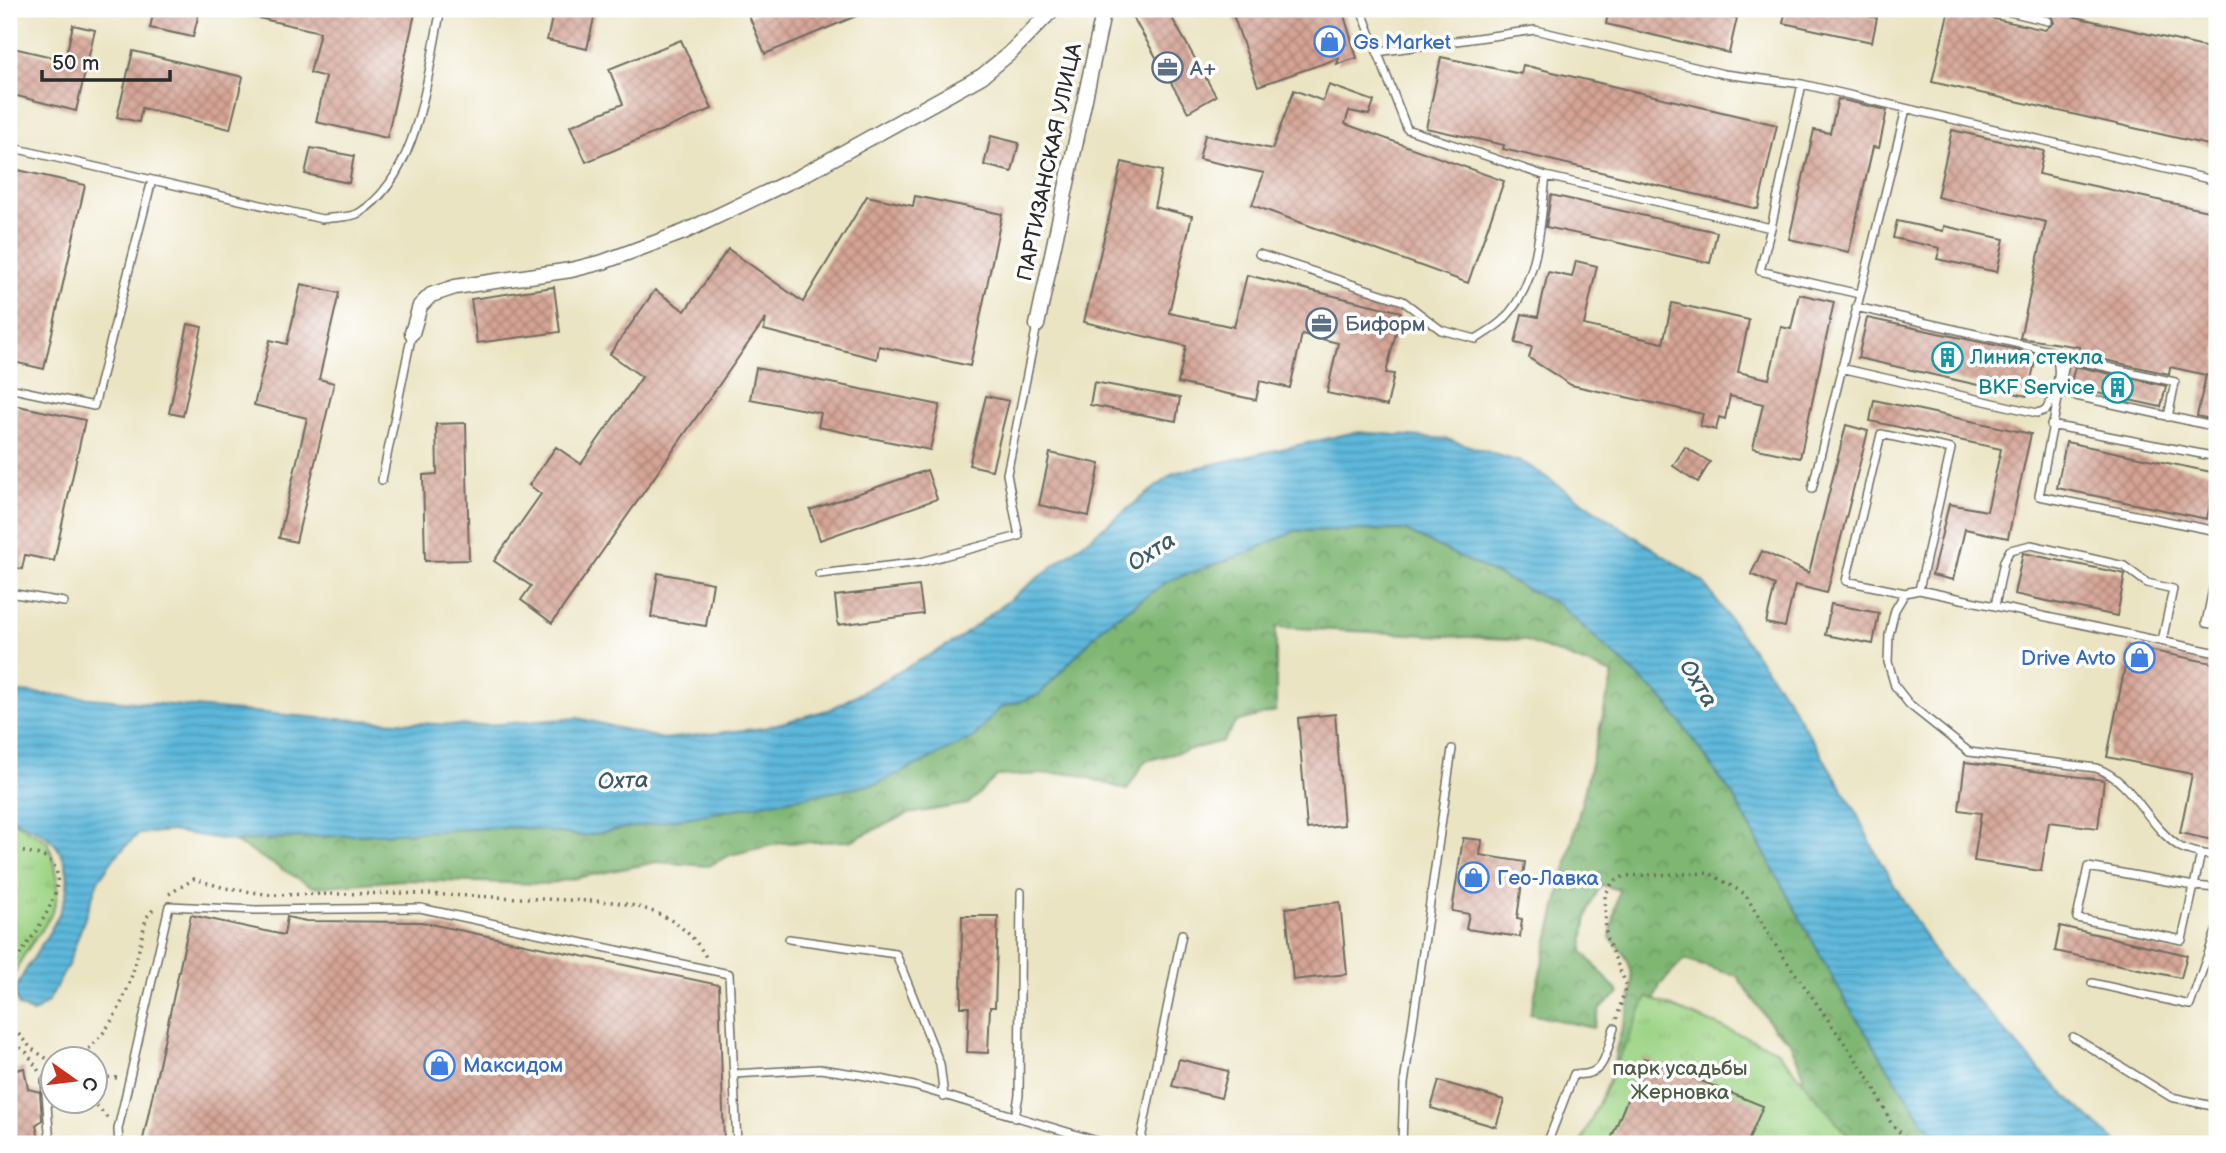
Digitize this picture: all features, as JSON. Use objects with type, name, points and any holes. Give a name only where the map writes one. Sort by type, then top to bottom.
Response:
[{"type":"street","points":[[412,333],[420,306],[431,295],[455,287],[571,270],[624,255],[684,232],[801,176],[982,76],[1010,53],[1053,9]]},
{"type":"street","name":"ПАРТИЗАНСКАЯ УЛИЦА","points":[[1037,325],[1104,9]]},
{"type":"lane","points":[[9,147],[323,219],[358,215],[391,185],[416,128],[441,9]]},
{"type":"lane","points":[[1361,9],[1407,129],[1546,176],[1771,228]]},
{"type":"lane","points":[[1997,9],[2048,21]]},
{"type":"lane","points":[[1377,52],[1535,30],[1724,74],[1802,84],[2217,181]]},
{"type":"lane","points":[[1802,84],[1760,271],[1859,294]]},
{"type":"lane","points":[[1812,489],[1906,109]]},
{"type":"lane","points":[[1259,254],[1403,301],[1441,330],[1476,339],[1503,320],[1522,292],[1535,261],[1546,176]]},
{"type":"lane","points":[[9,388],[94,406],[152,180]]},
{"type":"lane","points":[[1841,368],[2037,413],[2046,410],[2051,403],[2059,364],[2057,357],[2050,351],[1856,307]]},
{"type":"lane","points":[[819,573],[921,562],[1019,536],[1007,474],[1037,325]]},
{"type":"lane","points":[[382,480],[412,333]]},
{"type":"lane","points":[[2168,417],[2175,382],[2066,358],[2039,496],[2217,531]]},
{"type":"lane","points":[[2058,392],[2217,428]]},
{"type":"lane","points":[[2051,425],[2217,457]]},
{"type":"lane","points":[[1919,590],[1951,449],[1881,434],[1846,581],[1905,593],[1919,590],[2217,653]]},
{"type":"lane","points":[[1995,606],[2004,561],[2010,550],[2031,545],[2124,566],[2147,583],[2173,589],[2162,641]]},
{"type":"lane","points":[[2217,569],[2206,623],[2217,625]]},
{"type":"lane","points":[[9,593],[64,602]]},
{"type":"lane","points":[[1905,593],[1895,610],[1889,635],[1888,662],[1895,686],[1909,704],[1969,752],[2110,772],[2168,838],[2182,849],[2217,856]]},
{"type":"lane","points":[[1402,1144],[1404,1084],[1452,749]]},
{"type":"lane","points":[[2201,853],[2194,886],[2182,940],[2077,918],[2088,867],[2194,886],[2217,888]]},
{"type":"lane","points":[[1015,1118],[1019,1096],[1021,892]]},
{"type":"lane","points":[[119,1144],[118,1129],[169,906],[256,910],[420,908],[729,974],[737,1144]]},
{"type":"lane","points":[[2092,983],[2190,1005],[2217,929]]},
{"type":"lane","points":[[1140,1144],[1182,934]]},
{"type":"lane","points":[[789,939],[895,954],[940,1064],[944,1097]]},
{"type":"lane","points":[[1547,1144],[1574,1074],[1596,1072],[1604,1061],[1614,1028]]},
{"type":"lane","points":[[2073,1037],[2171,1097],[2217,1107]]},
{"type":"lane","points":[[734,1074],[820,1069],[914,1086],[1107,1144]]},
{"type":"lane","points":[[48,1114],[50,1144]]},
{"type":"lane","points":[[1071,1144],[1073,1135]]},
{"type":"path","points":[[9,850],[50,860],[56,876],[48,915],[9,972]]},
{"type":"path","points":[[1614,1028],[1626,984],[1606,937],[1605,895],[1612,882],[1624,876],[1709,873],[1745,894],[1772,940],[1871,1081],[1890,1121],[1910,1144]]},
{"type":"path","points":[[9,1024],[38,1053]]},
{"type":"path","points":[[9,1039],[27,1053],[38,1070]]},
{"type":"path","points":[[32,1049],[34,1064]]},
{"type":"path","points":[[108,1078],[130,1080]]},
{"type":"path","points":[[104,1114],[118,1129]]},
{"type":"green space","points":[[1404,530],[1558,604],[1666,702],[1733,796],[1923,1122],[1948,1144],[1772,1144],[1797,1119],[1803,1073],[1789,1040],[1774,1029],[1737,976],[1684,960],[1660,985],[1636,1048],[1614,1078],[1614,1059],[1632,989],[1631,972],[1625,955],[1610,938],[1619,890],[1602,885],[1593,900],[1585,926],[1583,952],[1619,993],[1600,1008],[1594,1028],[1530,1014],[1613,674],[1524,640],[1276,627],[1276,711],[1236,722],[1223,741],[1145,761],[1127,790],[1073,773],[997,776],[968,804],[908,814],[850,841],[781,843],[730,855],[708,866],[657,862],[546,884],[403,880],[313,887],[233,841],[515,827],[583,836],[973,738],[1000,708],[1039,695],[1104,626],[1170,580],[1245,554],[1295,531]]},
{"type":"green space","points":[[9,819],[47,841],[56,868],[58,890],[47,922],[26,951],[9,991]]},
{"type":"green space","name":"парк усадьбы Жерновка","points":[[1647,997],[1776,1049],[1855,1144],[1580,1144]]},
{"type":"water","name":"Охта","points":[[1356,432],[1447,439],[1526,464],[1703,582],[1787,698],[1854,808],[1877,856],[1937,957],[2050,1081],[2118,1144],[1948,1144],[1923,1122],[1847,1004],[1733,796],[1666,702],[1558,604],[1404,530],[1295,531],[1245,554],[1170,580],[1104,626],[1039,695],[1000,708],[973,738],[877,784],[583,836],[515,827],[233,841],[171,831],[138,834],[115,857],[98,881],[68,965],[48,1002],[33,1013],[19,1006],[14,992],[57,918],[65,898],[68,879],[64,860],[52,841],[9,818],[9,691],[320,718],[474,726],[578,718],[663,739],[763,728],[831,709],[957,640],[1174,473]]},
{"type":"building","points":[[154,9],[200,9],[193,37],[150,28]]},
{"type":"building","points":[[242,9],[416,9],[387,138],[316,122],[326,77],[310,73],[320,32],[241,14]]},
{"type":"building","points":[[554,9],[596,9],[587,49],[547,40]]},
{"type":"building","points":[[767,9],[873,9],[765,54],[749,16]]},
{"type":"building","points":[[1128,9],[1167,9],[1216,96],[1188,112]]},
{"type":"building","points":[[1231,9],[1342,9],[1357,58],[1337,64],[1339,58],[1258,86]]},
{"type":"building","points":[[1609,9],[1697,9],[1737,18],[1729,53],[1606,24]]},
{"type":"building","points":[[1786,9],[1836,9],[1877,18],[1872,42],[1783,23]]},
{"type":"building","points":[[1949,9],[2045,30],[2054,23],[2050,11],[2217,50],[2217,147],[1932,82]]},
{"type":"building","points":[[73,25],[95,30],[76,111],[9,94],[9,47],[65,60]]},
{"type":"building","points":[[681,40],[712,109],[586,162],[570,126],[623,104],[609,69]]},
{"type":"building","points":[[133,51],[243,77],[230,129],[142,108],[139,122],[117,117]]},
{"type":"building","points":[[1441,57],[1521,74],[1523,65],[1777,125],[1758,209],[1503,149],[1504,145],[1426,128]]},
{"type":"building","points":[[1329,85],[1374,101],[1369,115],[1349,111],[1345,124],[1504,181],[1468,283],[1252,205],[1264,173],[1199,159],[1205,135],[1272,149],[1294,90],[1323,101]]},
{"type":"building","points":[[1838,99],[1887,110],[1879,148],[1873,147],[1849,252],[1789,239],[1814,130],[1830,133]]},
{"type":"building","points":[[1952,130],[2044,151],[2039,174],[2217,213],[2217,421],[2197,416],[2206,375],[2170,367],[2169,374],[2078,354],[2080,347],[2020,338],[2046,222],[1937,197]]},
{"type":"building","points":[[991,136],[1019,143],[1012,172],[984,165]]},
{"type":"building","points":[[311,148],[354,156],[349,183],[305,174]]},
{"type":"building","points":[[1122,162],[1162,171],[1154,207],[1192,216],[1169,313],[1234,327],[1247,275],[1401,312],[1386,373],[1394,374],[1387,406],[1327,393],[1338,343],[1302,334],[1290,388],[1260,381],[1256,400],[1178,383],[1186,346],[1084,322]]},
{"type":"building","points":[[9,168],[85,185],[44,369],[9,361]]},
{"type":"building","points":[[1551,195],[1717,232],[1710,263],[1546,227]]},
{"type":"building","points":[[867,196],[913,206],[915,196],[1002,214],[970,366],[879,346],[877,359],[764,330],[766,318],[552,623],[521,600],[531,586],[494,561],[541,494],[529,485],[556,447],[581,464],[642,377],[610,354],[655,290],[685,311],[728,249],[803,302]]},
{"type":"building","points":[[1897,221],[1943,231],[1944,226],[2004,239],[1997,272],[1937,259],[1940,248],[1893,238]]},
{"type":"building","points":[[1576,261],[1597,266],[1584,325],[1663,343],[1672,303],[1749,320],[1738,372],[1769,379],[1781,327],[1791,329],[1799,294],[1834,302],[1800,458],[1753,448],[1763,404],[1730,396],[1725,419],[1719,417],[1716,430],[1700,426],[1703,414],[1571,385],[1529,358],[1532,347],[1515,343],[1522,314],[1538,317],[1548,272],[1572,277]]},
{"type":"building","points":[[301,284],[339,293],[319,379],[334,383],[296,542],[279,538],[307,418],[254,405],[270,340],[287,344]]},
{"type":"building","points":[[554,287],[560,332],[477,343],[471,299]]},
{"type":"building","name":"Линия стекла","points":[[1867,318],[2037,354],[2027,396],[1858,358]]},
{"type":"building","points":[[188,324],[202,327],[183,416],[169,413]]},
{"type":"building","name":"BKF Service","points":[[2075,366],[2166,386],[2161,407],[2070,387]]},
{"type":"building","points":[[756,368],[940,405],[930,450],[818,427],[821,413],[750,399]]},
{"type":"building","points":[[1094,382],[1180,398],[1176,421],[1090,405]]},
{"type":"building","points":[[986,396],[1009,401],[992,470],[969,465]]},
{"type":"building","points":[[1874,400],[2031,434],[2008,538],[1965,529],[1953,580],[1932,575],[1949,504],[1987,511],[2001,449],[1870,421]]},
{"type":"building","points":[[9,404],[85,420],[54,561],[25,555],[22,569],[9,566]]},
{"type":"building","points":[[466,423],[469,560],[425,561],[423,475],[437,474],[436,424]]},
{"type":"building","points":[[1846,425],[1868,431],[1827,593],[1795,585],[1785,627],[1766,623],[1775,585],[1751,574],[1762,551],[1809,573]]},
{"type":"building","points":[[2066,442],[2216,473],[2207,519],[2057,488]]},
{"type":"building","points":[[1685,447],[1710,462],[1698,482],[1673,466]]},
{"type":"building","points":[[1050,453],[1100,464],[1089,516],[1039,505]]},
{"type":"building","points":[[927,470],[937,499],[820,540],[810,510]]},
{"type":"building","points":[[2023,553],[2125,574],[2117,616],[2014,594]]},
{"type":"building","points":[[658,573],[713,583],[706,626],[651,617]]},
{"type":"building","points":[[919,586],[923,614],[838,625],[835,596]]},
{"type":"building","points":[[1831,604],[1879,613],[1873,644],[1825,635]]},
{"type":"building","points":[[2129,646],[2217,664],[2217,841],[2180,833],[2192,774],[2107,757]]},
{"type":"building","points":[[1335,714],[1344,825],[1307,829],[1298,718]]},
{"type":"building","points":[[1965,762],[2104,780],[2098,828],[2049,822],[2041,871],[1974,861],[1981,813],[1959,810]]},
{"type":"building","points":[[1463,838],[1482,840],[1480,855],[1525,862],[1517,918],[1522,919],[1520,937],[1466,929],[1469,914],[1452,911]]},
{"type":"building","points":[[1340,902],[1347,974],[1293,980],[1286,908]]},
{"type":"building","name":"Максидом","points":[[191,915],[284,935],[287,917],[306,921],[421,922],[719,985],[724,1144],[142,1144]]},
{"type":"building","points":[[962,916],[998,916],[995,1007],[990,1007],[988,1053],[967,1052],[969,1007],[961,1007]]},
{"type":"building","points":[[2060,926],[2187,955],[2181,978],[2055,951]]},
{"type":"building","points":[[1644,1058],[1763,1106],[1747,1144],[1609,1144]]},
{"type":"building","points":[[1179,1059],[1228,1071],[1221,1098],[1172,1086]]},
{"type":"building","points":[[24,1068],[28,1089],[38,1092],[38,1114],[42,1114],[42,1120],[36,1125],[40,1144],[9,1144],[9,1072]]},
{"type":"building","points":[[1439,1081],[1504,1100],[1496,1127],[1431,1108]]},
{"type":"place","name":"Gs Market","points":[[1330,42]]},
{"type":"place","name":"А+","points":[[1167,68]]},
{"type":"place","name":"Биформ","points":[[1322,324]]},
{"type":"place","name":"Линия стекла","points":[[1947,357]]},
{"type":"place","name":"BKF Service","points":[[2118,387]]},
{"type":"place","name":"Drive Avto","points":[[2139,658]]},
{"type":"place","name":"Гео-Лавка","points":[[1474,878]]},
{"type":"place","name":"Максидом","points":[[440,1065]]}]
